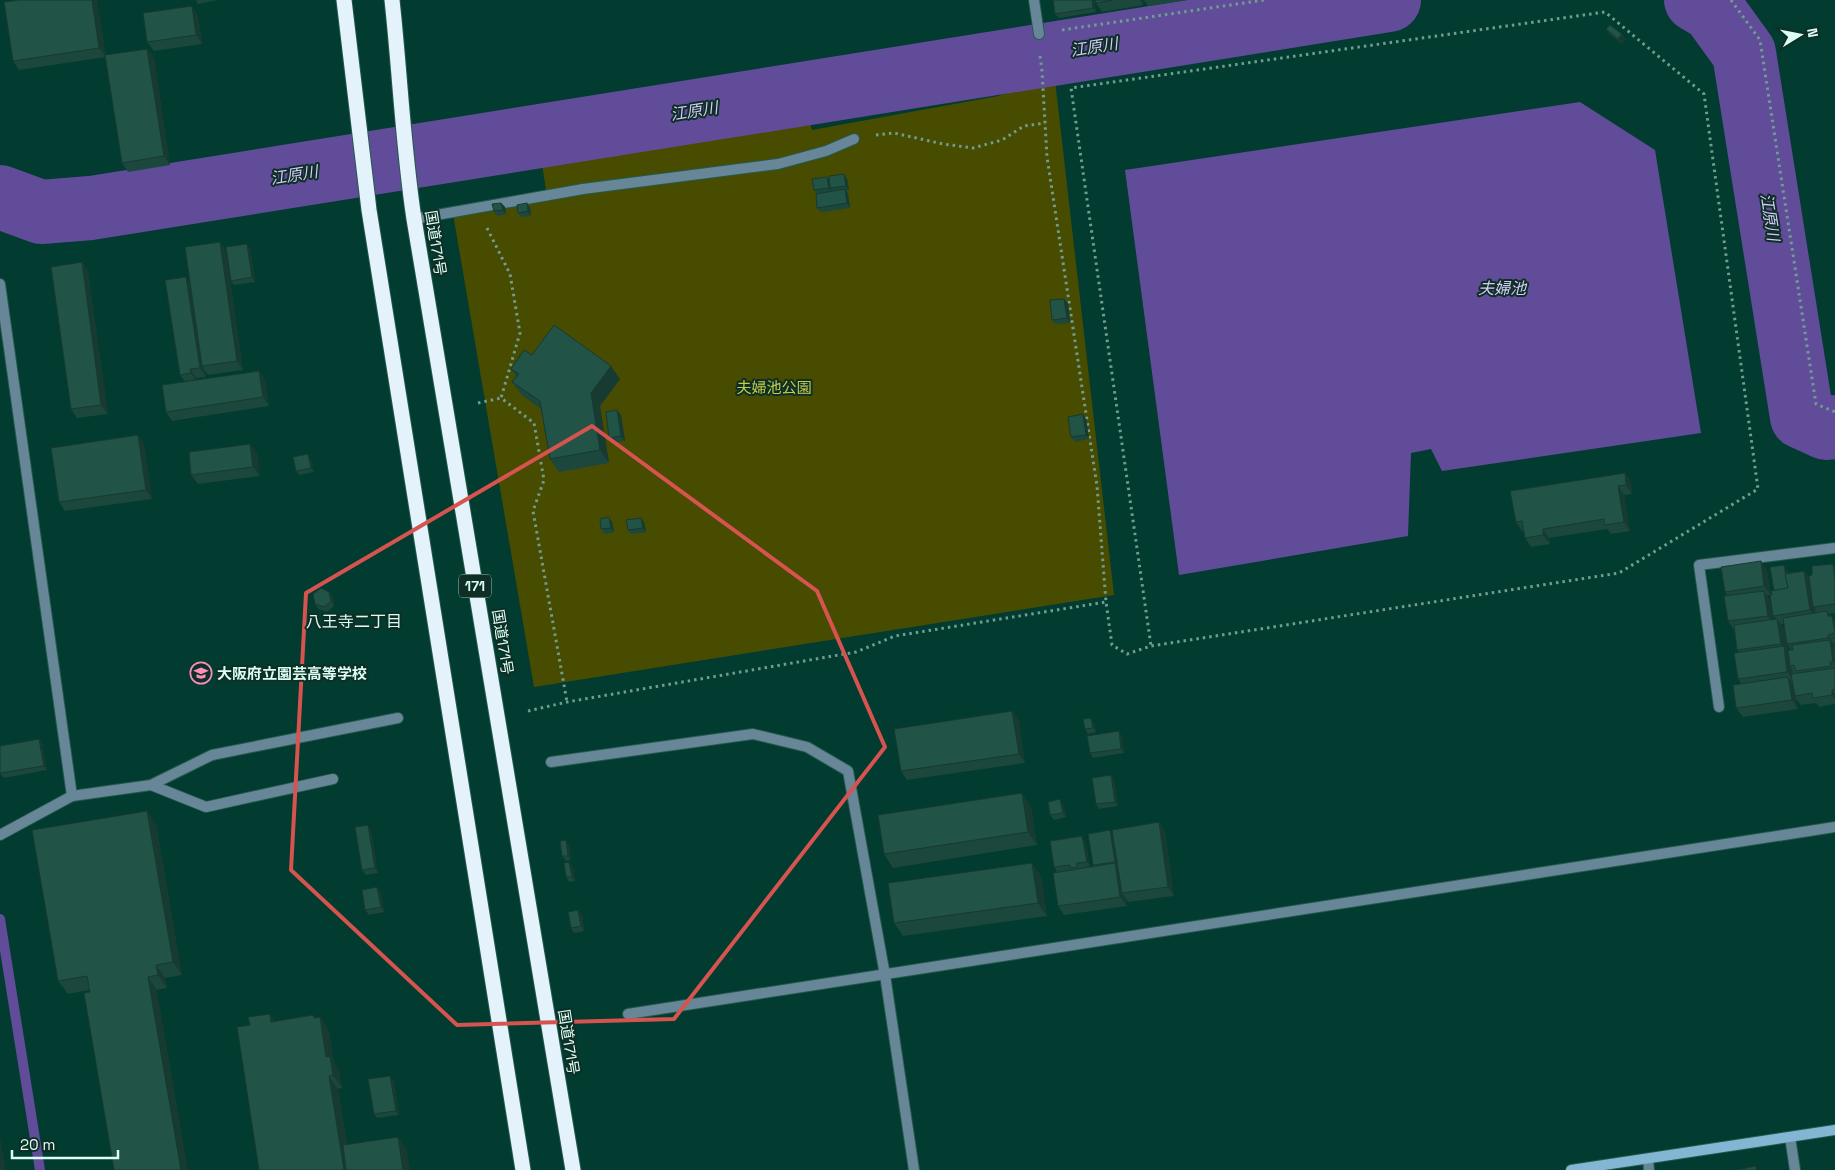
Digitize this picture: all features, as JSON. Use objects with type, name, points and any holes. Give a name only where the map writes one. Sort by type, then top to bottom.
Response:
[{"type":"highway","points":[[344,0],[368,210],[524,1170]]},
{"type":"highway","name":"国道171号","points":[[392,0],[414,219],[573,1170]]},
{"type":"street","points":[[1034,0],[1038,34]]},
{"type":"street","points":[[414,219],[583,189],[778,164],[826,151],[854,139]]},
{"type":"street","points":[[0,284],[72,796]]},
{"type":"street","points":[[1719,707],[1699,566],[1835,548]]},
{"type":"street","points":[[0,835],[72,796],[151,785],[212,755],[398,718]]},
{"type":"street","points":[[551,762],[753,734],[807,747],[848,771],[885,975],[914,1170]]},
{"type":"street","points":[[151,785],[206,806],[333,779]]},
{"type":"street","points":[[628,1014],[1835,827]]},
{"type":"street","points":[[1571,1170],[1835,1130]]},
{"type":"street","points":[[1790,1137],[1795,1170]]},
{"type":"street","points":[[1648,1159],[1649,1170]]},
{"type":"path","points":[[1038,34],[1264,0]]},
{"type":"path","points":[[1731,0],[1760,40],[1816,404],[1835,412]]},
{"type":"path","points":[[1042,71],[1047,157],[1097,486],[1106,602],[1112,645],[1127,654],[1151,646],[1619,573],[1758,489],[1704,94],[1605,12],[1071,88],[1151,646]]},
{"type":"path","points":[[854,139],[894,133],[943,144],[973,148],[1002,140],[1024,126],[1045,123]]},
{"type":"path","points":[[477,208],[510,274],[520,333],[501,398]]},
{"type":"path","points":[[478,403],[501,398],[534,423],[544,480],[532,511],[567,702]]},
{"type":"path","points":[[528,711],[567,702],[856,652],[895,636],[1106,602]]},
{"type":"highlighted area","points":[[592,426],[817,591],[885,747],[674,1019],[457,1025],[291,870],[306,593]]},
{"type":"green space","name":"夫婦池公園","points":[[1055,80],[1114,595],[534,687],[452,208],[546,190],[542,164],[809,119],[812,130],[998,96],[1036,82]]},
{"type":"water","name":"夫婦池","points":[[1580,102],[1655,150],[1701,433],[1442,471],[1431,449],[1411,453],[1408,536],[1179,575],[1125,170]]},
{"type":"building","points":[[19,0],[92,0],[99,48],[13,61],[4,2]]},
{"type":"building","points":[[1053,0],[1092,0],[1093,8],[1055,14]]},
{"type":"building","points":[[1095,0],[1113,0],[1096,3]]},
{"type":"building","points":[[192,6],[196,35],[147,42],[143,13]]},
{"type":"building","points":[[1610,25],[1622,34],[1618,39],[1606,29]]},
{"type":"building","points":[[147,49],[164,156],[122,163],[105,55]]},
{"type":"building","points":[[844,174],[846,186],[830,188],[829,176]]},
{"type":"building","points":[[827,177],[829,188],[814,190],[812,179]]},
{"type":"building","points":[[845,189],[847,203],[817,208],[816,194]]},
{"type":"building","points":[[501,203],[503,210],[494,211],[492,204]]},
{"type":"building","points":[[527,203],[528,211],[518,213],[517,205]]},
{"type":"building","points":[[220,242],[237,361],[202,366],[185,247]]},
{"type":"building","points":[[247,244],[252,277],[231,281],[226,247]]},
{"type":"building","points":[[82,262],[101,405],[71,409],[51,267]]},
{"type":"building","points":[[186,277],[200,368],[190,369],[191,373],[180,375],[165,280]]},
{"type":"building","points":[[1064,299],[1067,318],[1052,320],[1050,300]]},
{"type":"building","points":[[554,325],[611,366],[591,393],[600,450],[550,459],[540,401],[512,382],[519,374],[511,369],[524,350],[532,355]]},
{"type":"building","points":[[259,371],[263,397],[166,412],[162,385]]},
{"type":"building","points":[[617,410],[621,436],[609,438],[606,412]]},
{"type":"building","points":[[1083,414],[1086,435],[1071,437],[1068,417]]},
{"type":"building","points":[[138,435],[146,490],[59,502],[51,448]]},
{"type":"building","points":[[250,444],[253,467],[191,475],[189,452]]},
{"type":"building","points":[[308,454],[311,468],[296,471],[293,457]]},
{"type":"building","points":[[1625,473],[1626,485],[1618,486],[1624,522],[1604,525],[1604,519],[1543,529],[1543,535],[1525,538],[1522,521],[1516,522],[1510,491]]},
{"type":"building","points":[[609,517],[611,528],[601,529],[600,519]]},
{"type":"building","points":[[641,518],[643,528],[628,530],[626,520]]},
{"type":"building","points":[[1761,561],[1764,586],[1725,592],[1721,567]]},
{"type":"building","points":[[1833,564],[1835,604],[1813,607],[1809,576],[1812,575],[1812,566]]},
{"type":"building","points":[[1784,565],[1788,588],[1774,591],[1770,567]]},
{"type":"building","points":[[1804,571],[1810,610],[1773,616],[1771,591],[1788,588],[1785,574]]},
{"type":"building","points":[[321,588],[329,592],[331,601],[324,607],[315,604],[313,594]]},
{"type":"building","points":[[1764,591],[1768,616],[1728,621],[1724,596]]},
{"type":"building","points":[[1827,611],[1828,616],[1832,616],[1835,633],[1828,635],[1828,638],[1787,644],[1783,618]]},
{"type":"building","points":[[1777,619],[1781,644],[1737,650],[1734,625]]},
{"type":"building","points":[[1830,640],[1833,662],[1830,662],[1831,666],[1796,671],[1794,665],[1790,666],[1788,650],[1793,650],[1792,645]]},
{"type":"building","points":[[1784,646],[1787,672],[1738,679],[1734,653]]},
{"type":"building","points":[[1835,668],[1835,689],[1832,690],[1832,695],[1813,698],[1812,693],[1795,696],[1791,674]]},
{"type":"building","points":[[1788,677],[1792,700],[1736,708],[1733,685]]},
{"type":"building","points":[[1012,711],[1019,754],[901,771],[894,729]]},
{"type":"building","points":[[1091,718],[1093,728],[1085,729],[1083,719]]},
{"type":"building","points":[[1119,731],[1121,749],[1090,753],[1087,736]]},
{"type":"building","points":[[39,739],[44,766],[0,773],[0,746]]},
{"type":"building","points":[[1111,775],[1115,802],[1096,804],[1092,778]]},
{"type":"building","points":[[1022,793],[1028,832],[884,854],[878,815]]},
{"type":"building","points":[[1060,799],[1063,813],[1050,815],[1048,802]]},
{"type":"building","points":[[147,811],[173,962],[156,965],[158,975],[148,977],[181,1170],[114,1170],[84,993],[90,992],[87,976],[58,981],[32,830]]},
{"type":"building","points":[[1159,822],[1168,887],[1122,893],[1112,830]]},
{"type":"building","points":[[368,825],[375,868],[362,870],[355,827]]},
{"type":"building","points":[[1110,830],[1115,862],[1093,865],[1088,834]]},
{"type":"building","points":[[1082,836],[1087,862],[1077,863],[1077,867],[1071,868],[1070,865],[1054,867],[1050,841]]},
{"type":"building","points":[[566,840],[568,856],[562,856],[560,841]]},
{"type":"building","points":[[569,862],[572,877],[566,877],[564,863]]},
{"type":"building","points":[[1032,863],[1038,903],[894,923],[888,883]]},
{"type":"building","points":[[1115,863],[1120,897],[1058,906],[1053,873]]},
{"type":"building","points":[[377,887],[381,907],[365,910],[362,890]]},
{"type":"building","points":[[578,910],[581,926],[571,928],[568,912]]},
{"type":"building","points":[[270,1014],[271,1022],[313,1015],[314,1018],[320,1017],[326,1057],[330,1056],[333,1075],[329,1076],[344,1170],[259,1170],[237,1027],[250,1025],[248,1017]]},
{"type":"building","points":[[390,1076],[396,1111],[374,1114],[368,1079]]},
{"type":"building","points":[[398,1137],[403,1170],[346,1170],[343,1145]]},
{"type":"building","points":[[1756,1166],[1756,1170],[1736,1170]]},
{"type":"waterway","name":"江原川","points":[[0,197],[41,212],[91,208],[1389,0]]},
{"type":"waterway","name":"江原川","points":[[1696,0],[1713,10],[1744,53],[1802,417],[1826,428],[1835,427]]},
{"type":"waterway","points":[[0,919],[40,1170]]},
{"type":"place","name":"大阪府立園芸高等学校","points":[[201,673]]},
{"type":"district","name":"八王寺二丁目","points":[[354,621]]}]
